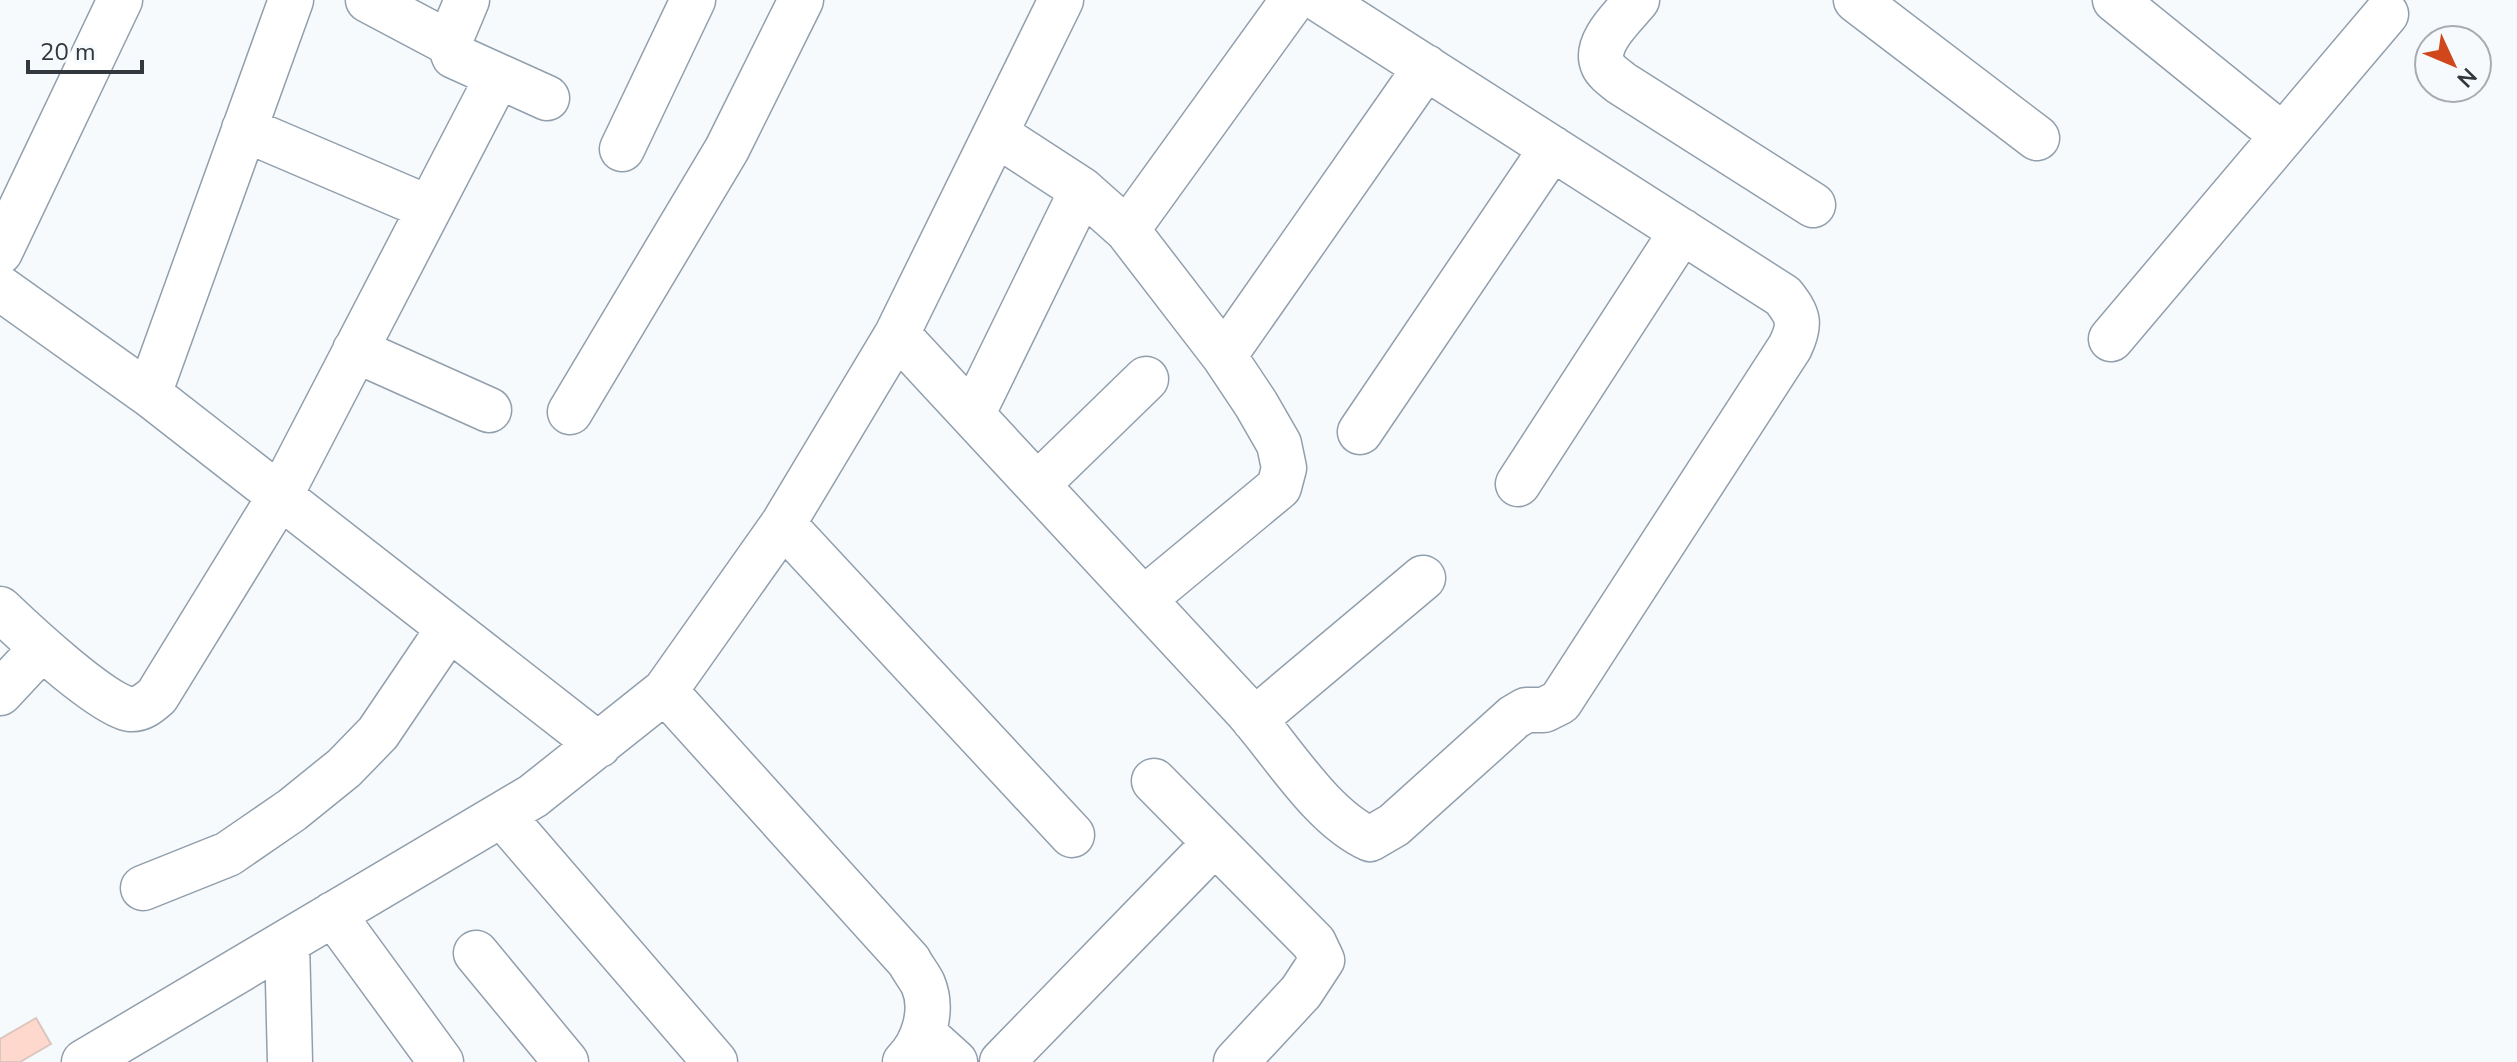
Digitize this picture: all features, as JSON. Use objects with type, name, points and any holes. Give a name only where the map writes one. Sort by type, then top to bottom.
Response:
[{"type":"street","points":[[0,252],[120,0]]},
{"type":"street","points":[[149,394],[291,0]]},
{"type":"street","points":[[368,0],[449,43],[454,56],[547,98]]},
{"type":"street","points":[[449,43],[467,0]]},
{"type":"street","points":[[622,149],[693,0]]},
{"type":"street","points":[[570,412],[727,149],[801,0]]},
{"type":"street","points":[[84,1062],[533,796],[665,691],[783,524],[897,334],[1061,0]]},
{"type":"street","points":[[1127,230],[1293,0]]},
{"type":"street","points":[[897,334],[1144,599],[1254,720],[1335,817],[1351,831],[1370,839],[1394,825],[1507,722],[1526,710],[1544,710],[1560,702],[1790,347],[1799,329],[1795,311],[1783,296],[1320,0]]},
{"type":"street","points":[[1637,0],[1608,36],[1600,53],[1604,67],[1621,83],[1813,205]]},
{"type":"street","points":[[1856,0],[2037,138]]},
{"type":"street","points":[[2115,0],[2283,136]]},
{"type":"street","points":[[2111,339],[2386,14]]},
{"type":"street","points":[[1224,356],[1426,67]]},
{"type":"street","points":[[0,609],[42,648],[108,700],[128,709],[143,707],[157,696],[280,496],[498,76]]},
{"type":"street","points":[[244,129],[429,208]]},
{"type":"street","points":[[996,134],[1082,190],[1127,230],[1224,356],[1279,444],[1284,468],[1279,487],[1144,599]]},
{"type":"street","points":[[1360,432],[1552,148]]},
{"type":"street","points":[[972,415],[1082,190]]},
{"type":"street","points":[[1518,484],[1682,231]]},
{"type":"street","points":[[0,288],[149,394],[599,745]]},
{"type":"street","points":[[355,350],[489,410]]},
{"type":"street","points":[[1037,485],[1146,379]]},
{"type":"street","points":[[783,524],[1072,835]]},
{"type":"street","points":[[1254,720],[1423,578]]},
{"type":"street","points":[[143,888],[228,854],[292,810],[344,768],[378,733],[449,628]]},
{"type":"street","points":[[0,693],[42,648]]},
{"type":"street","points":[[665,691],[909,961],[924,985],[928,1053]]},
{"type":"street","points":[[1154,781],[1314,943],[1322,960],[1301,992],[1236,1062]]},
{"type":"street","points":[[502,815],[715,1062]]},
{"type":"street","points":[[1002,1062],[1215,843]]},
{"type":"street","points":[[333,914],[441,1062]]},
{"type":"street","points":[[287,942],[290,1062]]},
{"type":"street","points":[[476,953],[566,1062]]},
{"type":"building","points":[[36,1018],[51,1044],[20,1062],[0,1062],[0,1039]]}]
